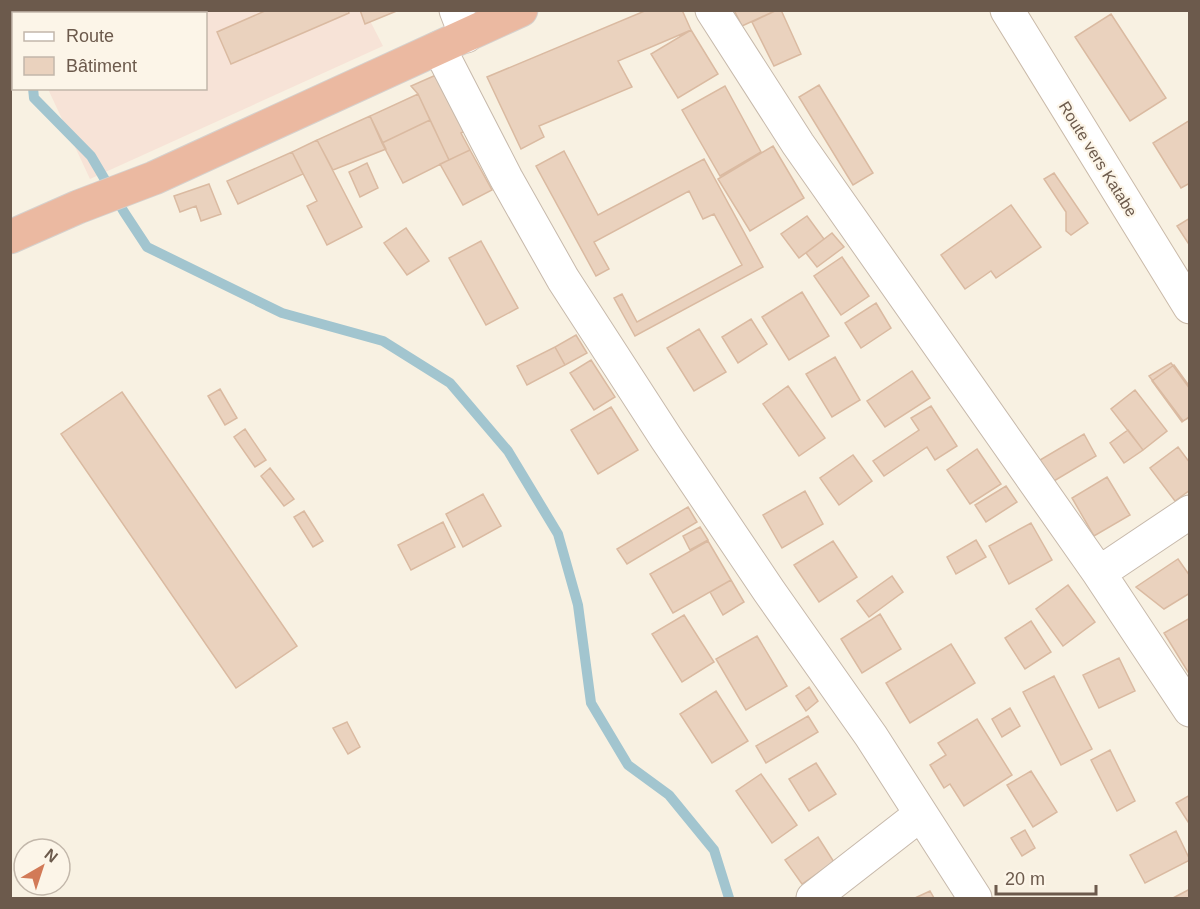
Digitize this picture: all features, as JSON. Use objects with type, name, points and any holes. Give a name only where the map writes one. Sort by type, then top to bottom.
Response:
[{"type":"highway","points":[[12,232],[154,178],[454,32],[521,10]]},
{"type":"street","points":[[712,10],[798,144],[1099,573],[1190,710]]},
{"type":"street","name":"Route vers Katabe","points":[[1007,10],[1190,307]]},
{"type":"street","points":[[454,32],[506,178],[563,279],[769,591],[871,736],[975,898]]},
{"type":"street","points":[[1099,573],[1190,512]]},
{"type":"street","points":[[813,898],[921,814]]},
{"type":"shaded area","points":[[41,10],[365,11],[383,46],[90,179],[48,90],[207,90],[207,12],[41,12]]},
{"type":"building","points":[[63,10],[126,10],[126,12],[64,12]]},
{"type":"building","points":[[150,10],[185,10],[186,12],[150,12]]},
{"type":"building","points":[[267,10],[348,10],[349,13],[231,64],[217,32]]},
{"type":"building","points":[[360,10],[399,10],[365,24]]},
{"type":"building","points":[[647,10],[682,10],[691,30],[618,61],[632,87],[539,126],[544,137],[521,149],[487,77]]},
{"type":"building","points":[[734,10],[777,10],[742,26]]},
{"type":"building","points":[[781,10],[801,54],[774,66],[752,22]]},
{"type":"building","points":[[1111,14],[1166,98],[1130,121],[1075,37]]},
{"type":"building","points":[[691,30],[718,74],[678,98],[651,54]]},
{"type":"building","points":[[436,75],[470,128],[461,133],[470,150],[449,160],[418,94],[411,86]]},
{"type":"building","points":[[819,85],[873,173],[853,185],[799,97]]},
{"type":"building","points":[[725,86],[761,152],[720,176],[682,110]]},
{"type":"building","points":[[418,94],[430,120],[382,143],[370,116]]},
{"type":"building","points":[[370,116],[386,149],[333,170],[317,140]]},
{"type":"building","points":[[430,120],[449,160],[403,183],[382,143]]},
{"type":"building","points":[[1190,120],[1190,183],[1181,188],[1153,143]]},
{"type":"building","points":[[317,140],[362,227],[327,245],[307,206],[317,201],[292,152]]},
{"type":"building","points":[[773,146],[804,198],[750,231],[718,179]]},
{"type":"building","points":[[470,150],[492,190],[463,205],[440,164]]},
{"type":"building","points":[[564,151],[598,215],[704,159],[763,267],[635,336],[614,298],[622,294],[637,322],[742,265],[714,214],[703,219],[689,191],[594,242],[609,269],[596,276],[536,166]]},
{"type":"building","points":[[292,152],[303,174],[238,204],[227,181]]},
{"type":"building","points":[[367,163],[378,188],[360,197],[349,172]]},
{"type":"building","points":[[1054,173],[1088,223],[1071,235],[1066,231],[1066,212],[1044,179]]},
{"type":"building","points":[[209,184],[221,214],[201,221],[196,206],[180,212],[174,196]]},
{"type":"building","points":[[1011,205],[1041,247],[996,278],[991,271],[965,289],[941,255]]},
{"type":"building","points":[[807,216],[824,239],[799,258],[781,234]]},
{"type":"building","points":[[1190,218],[1190,246],[1177,226]]},
{"type":"building","points":[[406,228],[429,261],[407,275],[384,243]]},
{"type":"building","points":[[832,233],[844,247],[817,267],[806,253]]},
{"type":"building","points":[[481,241],[518,308],[486,325],[449,258]]},
{"type":"building","points":[[842,257],[869,296],[841,315],[814,276]]},
{"type":"building","points":[[802,292],[829,336],[789,360],[762,317]]},
{"type":"building","points":[[876,303],[891,328],[861,348],[845,323]]},
{"type":"building","points":[[751,319],[767,344],[738,363],[722,337]]},
{"type":"building","points":[[699,329],[726,372],[694,391],[667,348]]},
{"type":"building","points":[[576,335],[587,353],[565,365],[555,347]]},
{"type":"building","points":[[555,347],[565,365],[527,385],[517,366]]},
{"type":"building","points":[[835,357],[860,400],[832,417],[806,374]]},
{"type":"building","points":[[591,360],[615,397],[594,410],[570,373]]},
{"type":"building","points":[[1171,363],[1190,389],[1190,417],[1183,421],[1149,376]]},
{"type":"building","points":[[1174,365],[1190,387],[1190,416],[1182,422],[1152,381]]},
{"type":"building","points":[[912,371],[930,398],[885,427],[867,401]]},
{"type":"building","points":[[788,386],[825,438],[799,456],[763,404]]},
{"type":"building","points":[[220,389],[237,418],[225,425],[208,396]]},
{"type":"building","points":[[1135,390],[1167,431],[1143,450],[1111,409]]},
{"type":"building","points":[[122,392],[297,646],[236,688],[61,434]]},
{"type":"building","points":[[931,406],[957,446],[935,460],[927,447],[884,476],[873,461],[919,430],[911,418]]},
{"type":"building","points":[[611,407],[638,450],[598,474],[571,430]]},
{"type":"building","points":[[245,429],[266,460],[255,467],[234,437]]},
{"type":"building","points":[[1128,430],[1143,450],[1124,463],[1110,443]]},
{"type":"building","points":[[1084,434],[1096,456],[1054,481],[1040,460]]},
{"type":"building","points":[[1178,447],[1190,463],[1190,490],[1175,501],[1150,468]]},
{"type":"building","points":[[977,449],[1001,484],[970,504],[947,470]]},
{"type":"building","points":[[853,455],[872,481],[839,505],[820,478]]},
{"type":"building","points":[[270,468],[294,499],[284,506],[261,476]]},
{"type":"building","points":[[1107,477],[1130,515],[1094,536],[1072,498]]},
{"type":"building","points":[[1006,486],[1017,502],[986,522],[975,505]]},
{"type":"building","points":[[805,491],[823,524],[782,548],[763,515]]},
{"type":"building","points":[[483,494],[501,526],[463,547],[446,514]]},
{"type":"building","points":[[688,507],[697,522],[627,564],[617,549]]},
{"type":"building","points":[[304,511],[323,541],[313,547],[294,517]]},
{"type":"building","points":[[443,522],[455,547],[411,570],[398,545]]},
{"type":"building","points":[[1031,523],[1052,560],[1009,584],[989,546]]},
{"type":"building","points":[[700,527],[708,540],[690,550],[683,536]]},
{"type":"building","points":[[976,540],[986,557],[956,574],[947,557]]},
{"type":"building","points":[[708,541],[731,580],[673,613],[650,574]]},
{"type":"building","points":[[833,541],[857,577],[819,602],[794,565]]},
{"type":"building","points":[[1178,559],[1190,576],[1190,593],[1164,609],[1136,587]]},
{"type":"building","points":[[892,576],[903,592],[869,617],[857,601]]},
{"type":"building","points":[[731,580],[744,602],[723,615],[710,592]]},
{"type":"building","points":[[1068,585],[1095,622],[1063,646],[1036,609]]},
{"type":"building","points":[[880,614],[901,649],[862,673],[841,639]]},
{"type":"building","points":[[684,615],[714,662],[682,682],[652,634]]},
{"type":"building","points":[[1190,618],[1190,671],[1188,672],[1164,633]]},
{"type":"building","points":[[1031,621],[1051,652],[1025,669],[1005,638]]},
{"type":"building","points":[[757,636],[787,686],[746,710],[716,659]]},
{"type":"building","points":[[951,644],[975,683],[910,723],[886,683]]},
{"type":"building","points":[[1119,658],[1135,691],[1099,708],[1083,675]]},
{"type":"building","points":[[1054,676],[1092,749],[1061,765],[1023,692]]},
{"type":"building","points":[[809,687],[818,701],[806,711],[796,696]]},
{"type":"building","points":[[716,691],[748,741],[712,763],[680,714]]},
{"type":"building","points":[[1010,708],[1020,726],[1002,737],[992,719]]},
{"type":"building","points":[[808,716],[818,732],[766,763],[756,746]]},
{"type":"building","points":[[977,719],[1012,775],[964,806],[950,784],[944,788],[930,765],[946,755],[938,743]]},
{"type":"building","points":[[347,722],[360,747],[348,754],[333,728]]},
{"type":"building","points":[[1110,750],[1135,801],[1117,811],[1091,760]]},
{"type":"building","points":[[816,763],[836,794],[809,811],[789,779]]},
{"type":"building","points":[[1031,771],[1057,812],[1033,827],[1007,785]]},
{"type":"building","points":[[761,774],[797,825],[772,843],[736,791]]},
{"type":"building","points":[[1190,795],[1190,825],[1176,803]]},
{"type":"building","points":[[1025,830],[1035,848],[1022,856],[1011,838]]},
{"type":"building","points":[[1176,831],[1190,860],[1145,883],[1130,855]]},
{"type":"building","points":[[818,837],[834,862],[802,884],[785,860]]},
{"type":"building","points":[[1190,889],[1190,898],[1173,898]]},
{"type":"building","points":[[930,891],[934,898],[915,898]]},
{"type":"waterway","points":[[33,90],[34,98],[91,156],[147,247],[282,313],[383,341],[450,383],[508,451],[558,534],[578,605],[591,703],[628,765],[669,795],[714,850],[729,898]]}]
